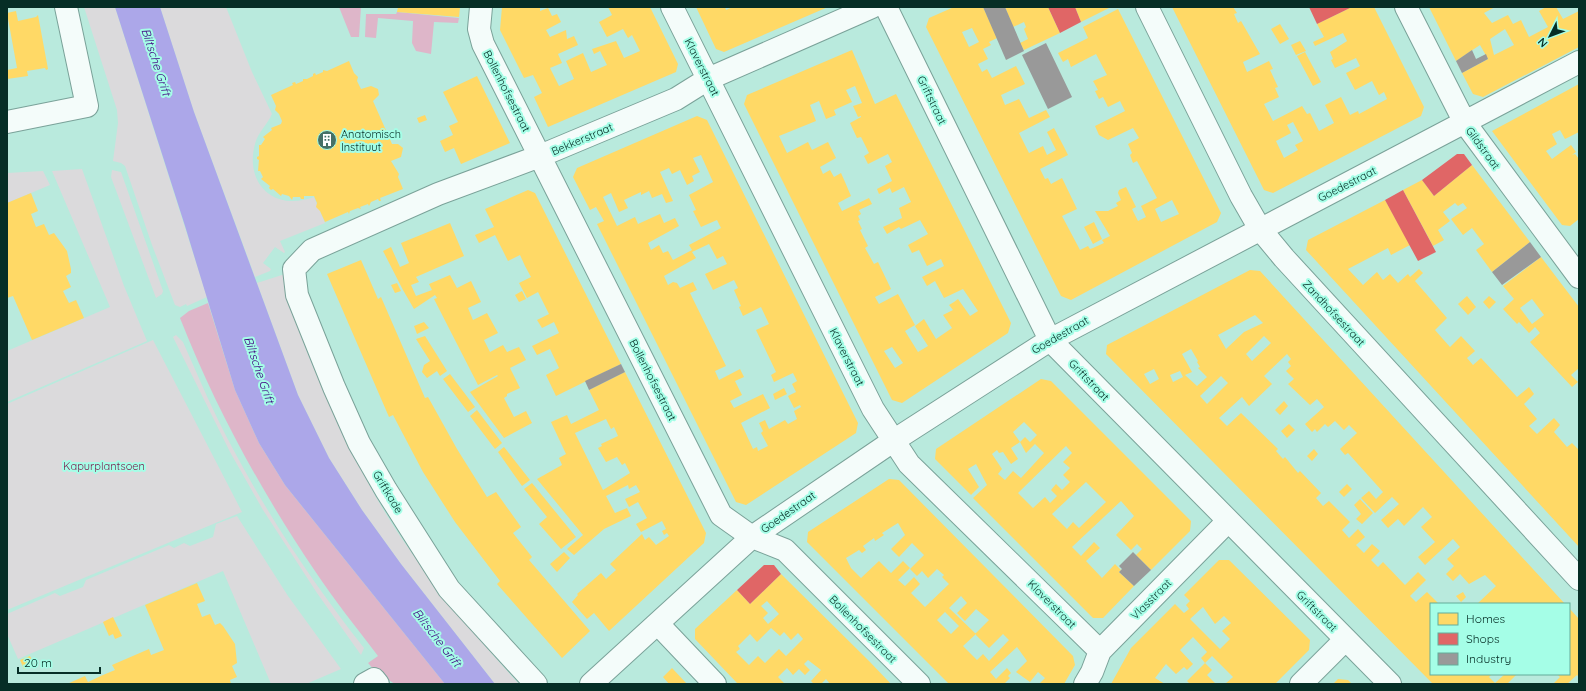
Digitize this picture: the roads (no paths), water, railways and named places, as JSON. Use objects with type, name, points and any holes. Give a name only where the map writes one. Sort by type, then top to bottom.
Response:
[{"type":"street","points":[[7,122],[87,106],[66,7]]},
{"type":"street","name":"Bollenhofsestraat","points":[[481,7],[479,29],[483,44],[721,515],[752,537],[785,550],[918,684]]},
{"type":"street","name":"Klaverstraat","points":[[672,7],[870,402],[893,441],[909,464],[1100,651]]},
{"type":"street","name":"Bekkerstraat","points":[[294,269],[312,250],[438,194],[540,156],[676,99],[708,80],[872,7]]},
{"type":"street","name":"Griftstraat","points":[[886,7],[1050,340],[1390,684]]},
{"type":"street","name":"Zandhofsestraat","points":[[1147,7],[1241,196],[1260,229],[1284,258],[1579,579]]},
{"type":"street","name":"Gildstraat","points":[[1406,7],[1465,123],[1571,251],[1579,277]]},
{"type":"street","name":"Goedestraat","points":[[591,684],[752,537],[893,441],[1050,340],[1579,62]]},
{"type":"street","name":"Griftkade","points":[[294,269],[297,295],[334,387],[359,443],[386,490],[449,589],[536,684]]},
{"type":"street","name":"Vlasstraat","points":[[1085,684],[1092,672],[1100,651],[1228,521]]},
{"type":"street","points":[[658,624],[714,684]]},
{"type":"street","points":[[1301,684],[1345,640]]},
{"type":"water","name":"Biltsche Grift","points":[[115,7],[160,7],[194,112],[298,395],[329,458],[362,510],[401,564],[495,684],[445,684],[285,485],[259,443],[235,390],[185,226]]},
{"type":"place","name":"Anatomisch Instituut","points":[[327,140]]},
{"type":"park label","name":"Kapurplantsoen","points":[[104,466]]}]
